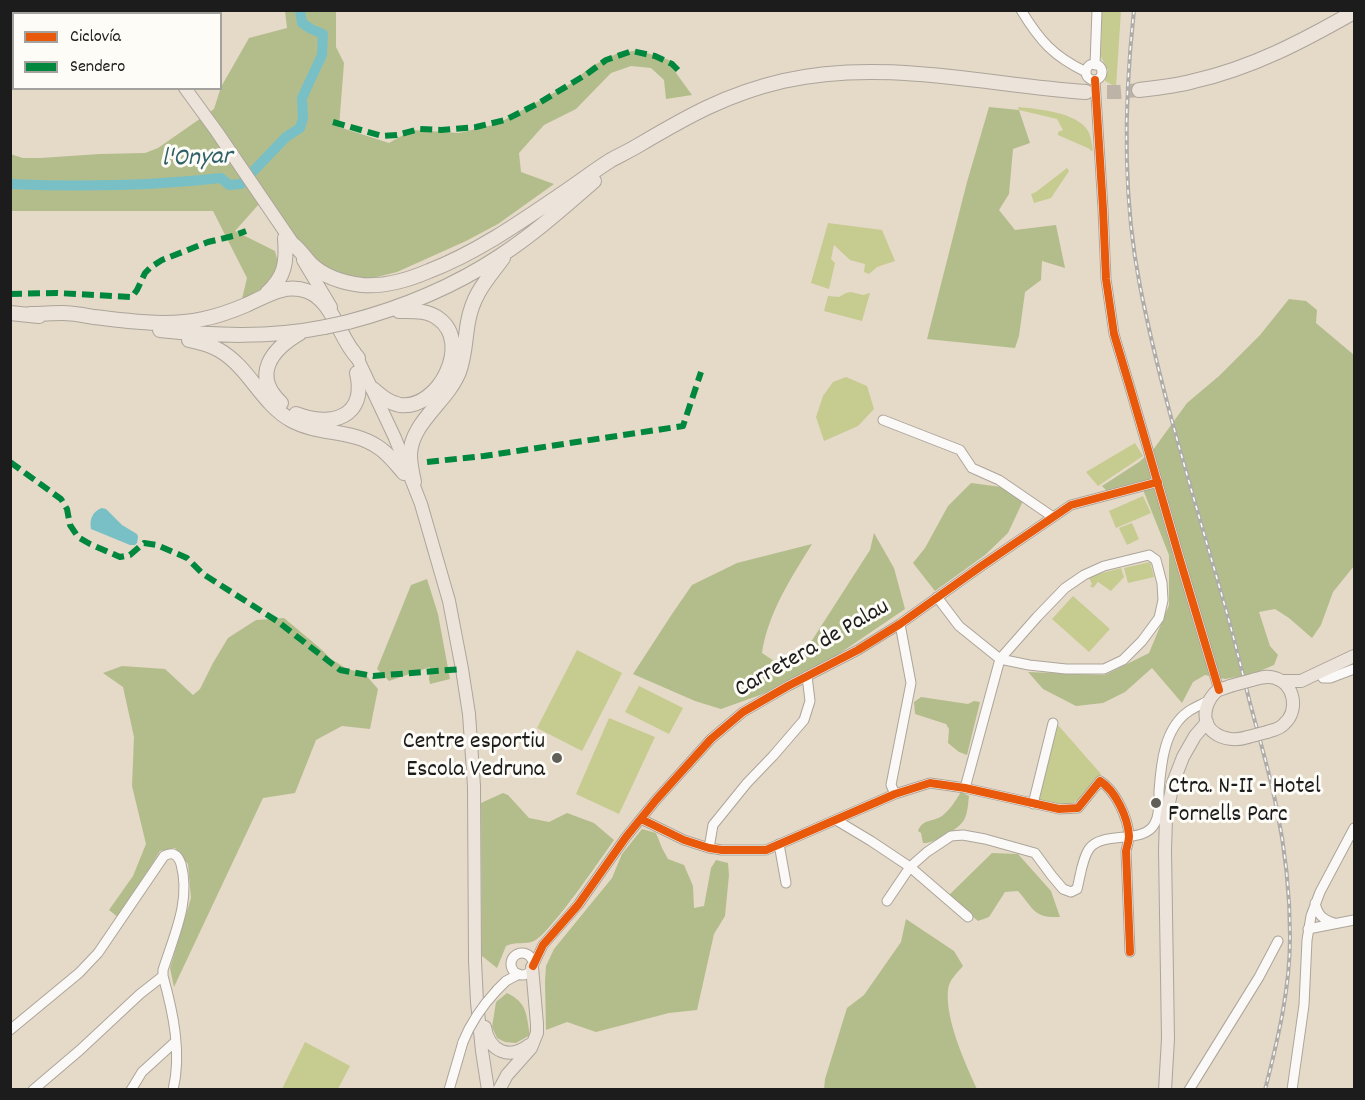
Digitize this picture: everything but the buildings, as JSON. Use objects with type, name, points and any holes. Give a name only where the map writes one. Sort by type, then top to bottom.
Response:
[{"type":"highway","points":[[1139,90],[1193,82],[1237,69],[1288,48],[1354,12]]},
{"type":"highway","points":[[264,296],[283,273],[289,242],[318,269],[343,281],[375,285],[406,280],[482,246],[611,160],[698,111],[732,96],[775,83],[817,75],[889,72],[1086,92]]},
{"type":"highway","points":[[10,313],[192,334],[237,336],[305,331],[348,322],[416,301],[474,273],[537,229],[638,146]]},
{"type":"highway","points":[[409,478],[410,454],[416,435],[455,382],[463,357],[468,322],[477,292],[509,250]]},
{"type":"highway","points":[[30,314],[62,313],[140,322],[181,323],[215,316],[284,289],[308,291],[324,301],[358,365],[358,395],[353,407],[340,417],[315,420],[294,413],[276,398],[268,383],[267,366],[278,349],[305,331]]},
{"type":"highway","points":[[373,389],[399,405],[418,403],[440,384],[453,351],[451,332],[440,319],[423,312],[388,311]]},
{"type":"highway","points":[[149,329],[219,350],[242,369],[279,413],[302,426],[369,441],[388,454],[409,478]]},
{"type":"main road","points":[[186,90],[274,216],[318,297]]},
{"type":"main road","points":[[289,242],[328,301],[385,430],[409,478]]},
{"type":"main road","points":[[358,365],[373,389],[396,438],[425,522],[453,618],[469,714],[475,795],[475,961],[479,1025],[488,1089]]},
{"type":"main road","points":[[1282,681],[1292,693],[1292,714],[1277,729],[1232,740],[1215,733],[1207,722],[1206,712],[1209,700],[1225,688],[1267,676],[1282,681],[1301,681],[1354,656]]},
{"type":"main road","points":[[1293,703],[1303,689],[1354,664]]},
{"type":"main road","points":[[1165,1089],[1168,1039],[1166,818],[1173,783],[1183,757],[1195,736],[1207,722]]},
{"type":"main road","points":[[1188,748],[1204,736],[1215,733]]},
{"type":"main road","points":[[475,961],[480,976],[482,1007],[489,1041],[499,1050],[510,1053],[524,1049],[533,1042]]},
{"type":"main road","points":[[499,1089],[507,1075],[526,1054],[533,1042],[537,1027],[534,995],[527,971]]},
{"type":"street","points":[[1021,10],[1047,47],[1095,80]]},
{"type":"street","points":[[1095,65],[1097,10]]},
{"type":"street","points":[[1086,72],[1089,66],[1099,67],[1101,72],[1099,78],[1095,80]]},
{"type":"street","points":[[1095,80],[1106,279],[1114,334],[1180,560],[1225,688]]},
{"type":"street","points":[[883,420],[960,450],[972,468],[999,480],[1053,517]]},
{"type":"street","name":"Carretera de Palau","points":[[527,971],[543,945],[578,904],[669,784],[711,739],[742,712],[858,650],[900,624],[1071,505],[1158,482]]},
{"type":"street","points":[[937,597],[959,626],[1000,659],[1066,669],[1104,669],[1123,660],[1160,618],[1163,600],[1162,583],[1156,560],[1149,555],[1104,566],[1084,575],[1065,588],[1000,659],[965,788]]},
{"type":"street","points":[[895,794],[891,785],[911,683],[900,624]]},
{"type":"street","points":[[1323,678],[1330,678],[1354,669]]},
{"type":"street","points":[[709,849],[713,825],[747,783],[804,720],[810,701],[807,676]]},
{"type":"street","points":[[887,901],[910,867],[927,852],[951,836],[963,835],[1035,853],[1064,889],[1071,892],[1077,889],[1089,848],[1098,842],[1143,833],[1156,822],[1160,774],[1168,739],[1176,724],[1188,712],[1209,700]]},
{"type":"street","points":[[1033,804],[1053,723]]},
{"type":"street","points":[[641,819],[684,840],[709,849],[766,850],[895,794],[930,783],[965,788],[1059,809],[1078,808],[1100,781],[1105,784],[1122,808],[1129,836],[1126,851],[1130,952]]},
{"type":"street","points":[[836,820],[910,867],[968,917]]},
{"type":"street","points":[[1292,1089],[1304,1005],[1308,929],[1315,903],[1354,828]]},
{"type":"street","points":[[779,844],[786,883]]},
{"type":"street","points":[[10,1030],[91,962],[164,856],[171,853],[176,854],[183,871],[185,889],[182,910],[163,969],[174,1023],[176,1073],[172,1089]]},
{"type":"street","points":[[1315,903],[1319,916],[1334,923]]},
{"type":"street","points":[[1308,929],[1354,920]]},
{"type":"street","points":[[1189,1089],[1236,1015],[1278,940]]},
{"type":"street","name":"Carretera de Palau","points":[[521,954],[543,945]]},
{"type":"street","points":[[506,981],[514,957],[525,954],[530,957],[527,971]]},
{"type":"street","points":[[512,965],[514,971],[527,971]]},
{"type":"street","points":[[449,1089],[463,1041],[473,1020],[506,981],[527,971]]},
{"type":"street","points":[[33,1089],[163,976]]},
{"type":"street","points":[[131,1089],[142,1072],[175,1042]]},
{"type":"street","points":[[444,1089],[455,1067]]},
{"type":"green space","points":[[285,11],[336,11],[336,47],[344,63],[339,127],[389,143],[412,130],[459,133],[497,124],[570,84],[592,66],[616,54],[638,50],[675,62],[676,73],[692,95],[666,99],[664,80],[651,68],[631,66],[611,73],[576,109],[544,125],[519,153],[521,172],[554,184],[498,224],[466,241],[397,272],[361,281],[342,275],[318,263],[298,242],[267,195],[235,231],[275,251],[279,266],[263,288],[242,299],[247,278],[213,211],[11,211],[10,154],[23,158],[40,158],[145,153],[158,148],[214,109],[222,85],[249,38],[287,28]]},
{"type":"green space","points":[[1102,11],[1121,11],[1116,87],[1105,81],[1108,70],[1101,57]]},
{"type":"green space","points":[[989,107],[1019,110],[1030,143],[1013,149],[1009,194],[999,210],[1015,230],[1056,225],[1065,268],[1042,261],[1041,280],[1025,292],[1019,336],[1015,348],[927,339],[967,182]]},
{"type":"green space","points":[[1018,107],[1056,113],[1075,120],[1088,131],[1093,150],[1090,151],[1058,135],[1058,132],[1063,130],[1057,119],[1019,110]]},
{"type":"green space","points":[[1067,168],[1069,171],[1051,198],[1034,203],[1031,194]]},
{"type":"green space","points":[[828,223],[882,230],[895,261],[877,267],[869,274],[864,272],[865,264],[850,260],[834,245],[831,259],[835,263],[829,289],[811,283]]},
{"type":"green space","points":[[851,292],[863,295],[870,293],[862,321],[824,311],[828,296],[839,297]]},
{"type":"green space","points":[[1289,299],[1306,301],[1317,310],[1316,323],[1354,355],[1354,566],[1333,592],[1321,625],[1312,638],[1275,609],[1259,612],[1270,646],[1278,655],[1274,665],[1253,674],[1225,679],[1205,675],[1193,682],[1182,703],[1152,668],[1125,692],[1103,703],[1076,706],[1043,689],[1028,672],[1105,675],[1149,653],[1169,605],[1169,555],[1140,482],[1108,492],[1102,486],[1153,450],[1187,403],[1219,376],[1260,335]]},
{"type":"green space","points":[[846,377],[867,386],[874,409],[858,426],[824,441],[816,417],[823,396],[833,382]]},
{"type":"green space","points":[[1135,443],[1143,456],[1098,486],[1086,472]]},
{"type":"green space","points":[[971,483],[1009,488],[1023,501],[1008,533],[985,555],[935,591],[913,563],[925,548],[948,506]]},
{"type":"green space","points":[[1143,496],[1151,513],[1116,528],[1109,511]]},
{"type":"green space","points":[[1132,523],[1139,539],[1127,545],[1119,528]]},
{"type":"green space","points":[[874,533],[894,568],[905,609],[799,681],[721,709],[695,701],[633,674],[692,585],[737,563],[812,544],[775,610],[762,653],[774,661],[800,659],[870,550]]},
{"type":"green space","points":[[1150,562],[1154,577],[1128,583],[1124,568]]},
{"type":"green space","points":[[1121,568],[1124,577],[1111,591],[1098,582],[1093,588],[1090,586],[1091,576]]},
{"type":"green space","points":[[427,579],[438,614],[450,679],[430,684],[430,667],[389,681],[377,669],[411,585]]},
{"type":"green space","points":[[1073,596],[1110,629],[1089,652],[1052,619]]},
{"type":"green space","points":[[284,618],[331,659],[347,669],[364,673],[378,689],[370,729],[342,726],[316,740],[295,793],[263,798],[174,987],[170,968],[191,898],[188,864],[175,848],[160,851],[119,918],[109,910],[133,876],[146,844],[132,786],[134,737],[123,687],[103,673],[122,666],[165,669],[193,695],[200,689],[228,638],[256,620]]},
{"type":"green space","points":[[577,650],[622,673],[582,751],[537,728]]},
{"type":"green space","points":[[639,686],[683,708],[669,734],[625,712]]},
{"type":"green space","points":[[921,697],[968,704],[974,701],[980,702],[967,755],[948,743],[949,729],[946,724],[915,714],[914,702]]},
{"type":"green space","points":[[609,718],[655,737],[619,814],[576,794]]},
{"type":"green space","points":[[1056,725],[1101,774],[1085,794],[1075,802],[1064,805],[1039,800]]},
{"type":"green space","points":[[961,792],[969,796],[964,820],[945,836],[923,843],[921,833],[918,831],[922,824],[945,814]]},
{"type":"green space","points":[[503,793],[508,795],[529,818],[549,822],[567,813],[594,823],[614,840],[575,895],[541,936],[527,943],[506,946],[497,968],[482,956],[481,803]]},
{"type":"green space","points":[[642,829],[656,833],[668,859],[684,865],[693,886],[694,908],[704,906],[711,868],[716,860],[728,863],[725,916],[714,934],[697,1010],[669,1013],[596,1032],[567,1022],[546,1030],[546,966],[554,949],[612,878],[622,854]]},
{"type":"green space","points":[[992,853],[1018,854],[1051,891],[1060,917],[1039,914],[1018,891],[1005,892],[989,917],[978,921],[948,896]]},
{"type":"green space","points":[[906,919],[954,951],[963,966],[950,983],[948,1002],[957,1041],[977,1089],[824,1089],[847,1008],[864,995],[901,942]]},
{"type":"green space","points":[[507,993],[522,1005],[528,1021],[530,1035],[516,1043],[505,1042],[497,1038],[492,1027],[496,1002]]},
{"type":"green space","points":[[305,1042],[350,1066],[338,1089],[282,1089]]},
{"type":"water","points":[[102,508],[137,534],[135,545],[91,529],[92,516]]},
{"type":"waterway","name":"l'Onyar","points":[[10,184],[116,185],[221,178],[229,185],[241,184],[286,137],[300,128],[303,118],[302,98],[322,55],[323,34],[302,23],[300,10]]},
{"type":"tunnel","points":[[1086,92],[1139,90]]},
{"type":"railway","points":[[1134,10],[1128,79],[1126,148],[1130,217],[1140,286],[1169,411],[1228,617],[1267,767],[1284,854],[1290,920],[1288,976],[1279,1033],[1265,1090]]},
{"type":"marked path","points":[[333,122],[382,136],[420,129],[476,127],[505,120],[539,103],[606,60],[632,51],[655,56],[672,64],[678,70]]},
{"type":"marked path","points":[[10,294],[57,293],[132,297],[145,273],[162,260],[208,242],[246,231]]},
{"type":"marked path","points":[[427,462],[484,456],[683,426],[701,372]]},
{"type":"marked path","points":[[10,462],[61,499],[67,509],[70,525],[78,537],[120,557],[130,555],[144,543],[157,545],[187,558],[203,574],[277,621],[340,670],[373,676],[462,669]]},
{"type":"cycle path","points":[[1095,80],[1106,279],[1114,334],[1219,690]]},
{"type":"cycle path","points":[[533,966],[543,945],[578,905],[626,837],[656,800],[711,739],[743,712],[858,650],[900,624],[1071,505],[1158,482]]},
{"type":"cycle path","points":[[641,819],[684,840],[709,848],[766,850],[895,794],[930,783],[965,788],[1059,809],[1078,808],[1100,781],[1116,798],[1124,813],[1128,829],[1129,838],[1126,851],[1130,952]]},
{"type":"place","name":"Centre esportiu Escola Vedruna","points":[[557,758]]},
{"type":"place","name":"Ctra. N-II - Hotel Fornells Parc","points":[[1156,803]]}]
